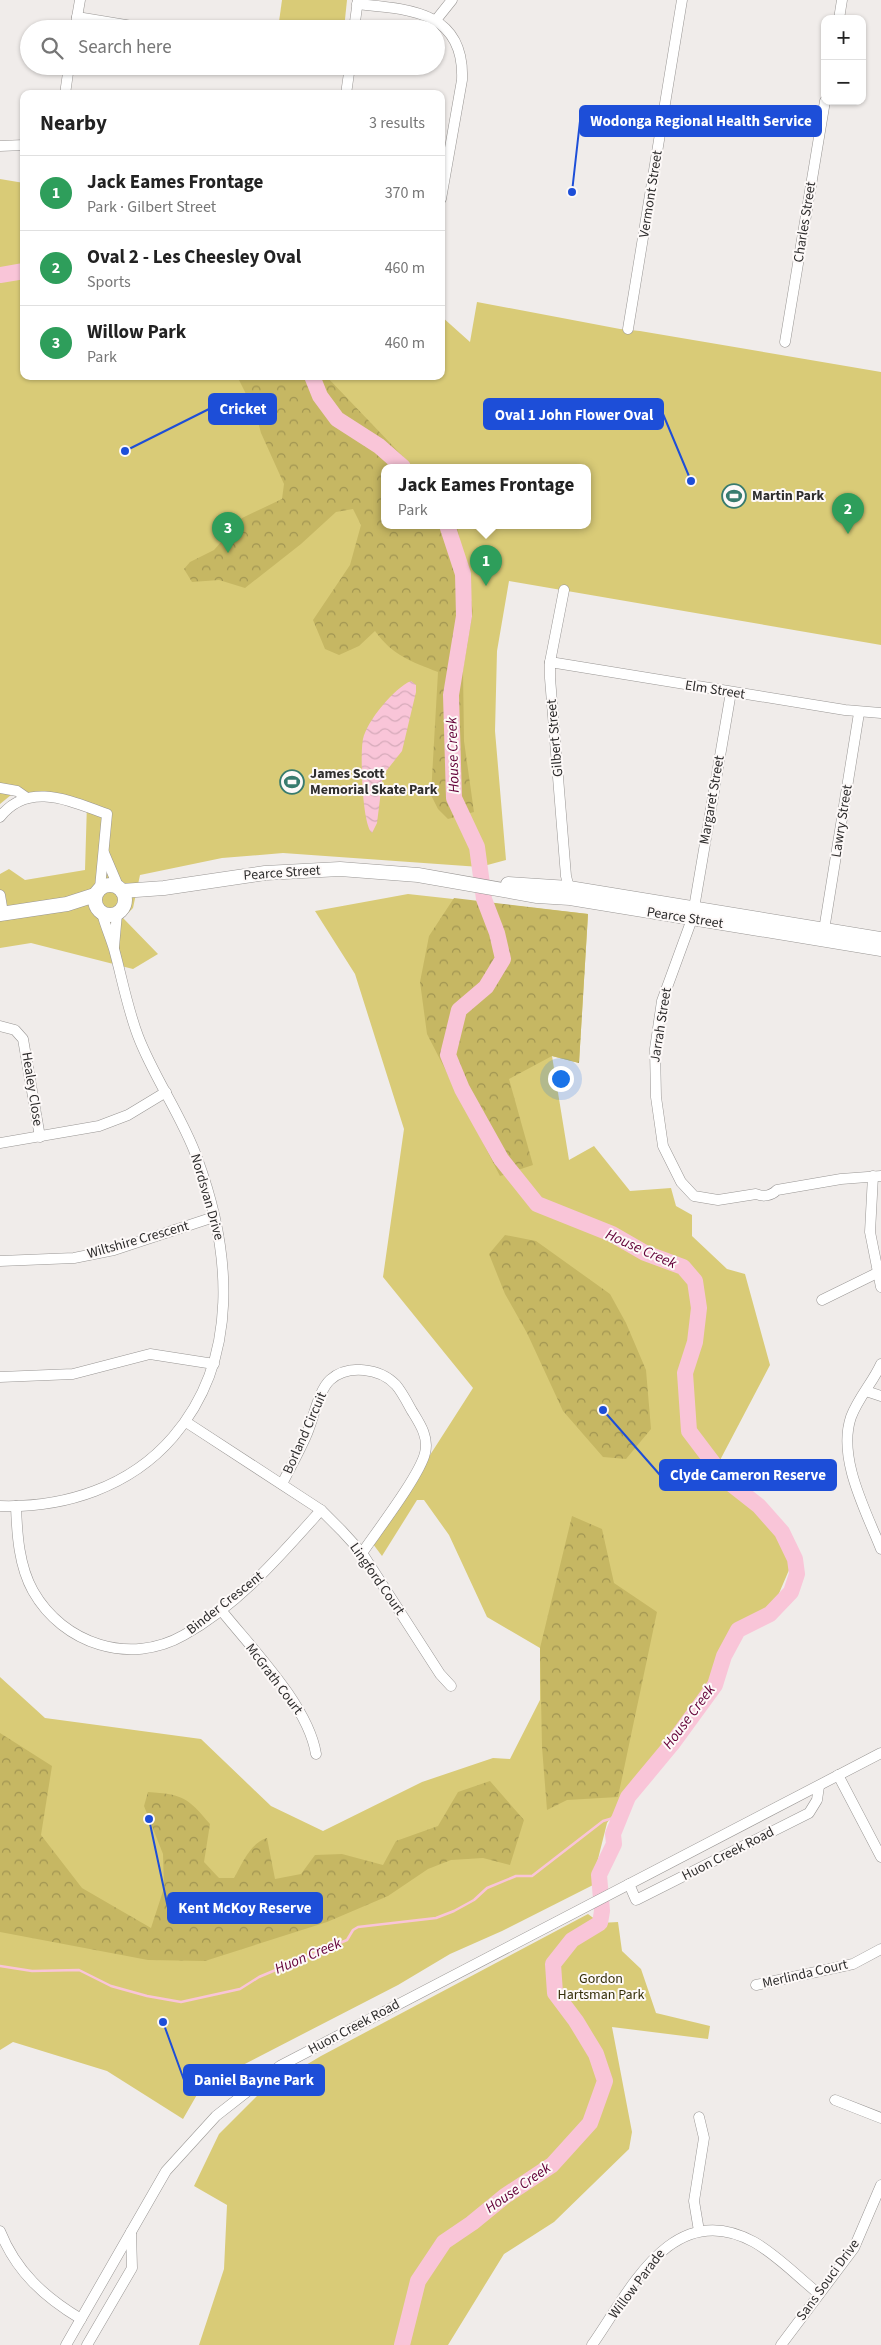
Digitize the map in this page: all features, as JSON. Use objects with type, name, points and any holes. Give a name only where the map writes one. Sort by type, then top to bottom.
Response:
[{"type":"main road","name":"Pearce Street","points":[[120,888],[164,888],[242,875],[311,869],[372,871],[490,886],[506,884],[570,893],[693,914],[881,950]]},
{"type":"main road","points":[[2,913],[67,904],[108,884],[120,888],[125,897],[121,910],[110,915],[67,904]]},
{"type":"main road","name":"Pearce Street","points":[[121,910],[164,888]]},
{"type":"main road","points":[[97,891],[95,905],[100,911]]},
{"type":"main road","name":"Pearce Street","points":[[693,914],[881,939]]},
{"type":"street","points":[[76,20],[80,0]]},
{"type":"street","points":[[355,20],[358,2],[409,9],[436,20],[452,0]]},
{"type":"street","name":"Vermont Street","points":[[628,329],[682,0]]},
{"type":"street","points":[[839,15],[842,0]]},
{"type":"street","points":[[77,17],[95,20]]},
{"type":"street","points":[[445,31],[457,46],[462,70],[445,174]]},
{"type":"street","points":[[66,90],[68,75]]},
{"type":"street","points":[[347,90],[349,75]]},
{"type":"street","name":"Charles Street","points":[[784,342],[824,105]]},
{"type":"street","points":[[0,146],[20,145]]},
{"type":"street","name":"Gilbert Street","points":[[564,590],[550,662],[560,806],[570,893]]},
{"type":"street","name":"Elm Street","points":[[550,662],[859,712],[881,713]]},
{"type":"street","name":"Margaret Street","points":[[693,914],[730,692]]},
{"type":"street","name":"Lawry Street","points":[[824,930],[859,712]]},
{"type":"street","points":[[0,788],[17,790],[27,798]]},
{"type":"street","points":[[0,817],[11,806],[27,798],[40,796],[56,797],[84,804],[107,814],[104,852],[97,891]]},
{"type":"street","points":[[104,852],[120,888]]},
{"type":"street","points":[[0,895],[2,913]]},
{"type":"street","name":"Nordsvan Drive","points":[[114,948],[121,910]]},
{"type":"street","name":"Nordsvan Drive","points":[[0,1506],[54,1503],[85,1495],[114,1484],[140,1467],[165,1447],[186,1422],[199,1400],[214,1364],[222,1328],[224,1286],[222,1251],[197,1158],[138,1037],[123,992],[114,948],[100,911]]},
{"type":"street","name":"Jarrah Street","points":[[693,914],[662,1001],[654,1049],[656,1098],[663,1135],[674,1155],[673,1164],[687,1190],[700,1198],[718,1200],[756,1194],[761,1196],[773,1194],[777,1190],[841,1179],[877,1176]]},
{"type":"street","name":"Healey Close","points":[[0,1026],[15,1030],[23,1039],[40,1137]]},
{"type":"street","name":"Healey Close","points":[[0,1143],[99,1126],[128,1115],[166,1092]]},
{"type":"street","points":[[877,1176],[870,1232],[881,1287]]},
{"type":"street","name":"Wiltshire Crescent","points":[[0,1260],[74,1258],[114,1250],[214,1217]]},
{"type":"street","points":[[822,1300],[877,1273]]},
{"type":"street","points":[[0,1377],[72,1374],[150,1354],[214,1364]]},
{"type":"street","points":[[881,1364],[851,1417],[846,1443],[854,1476],[881,1549]]},
{"type":"street","name":"Borland Circuit","points":[[282,1484],[306,1436],[324,1389],[331,1379],[357,1370],[377,1372],[390,1379],[397,1386],[422,1428],[426,1441],[425,1452],[405,1489],[362,1553]]},
{"type":"street","points":[[866,1391],[881,1396]]},
{"type":"street","name":"Lingford Court","points":[[186,1422],[321,1510],[362,1553],[440,1674],[451,1686]]},
{"type":"street","name":"Binder Crescent","points":[[16,1506],[19,1550],[33,1591],[57,1621],[71,1633],[110,1647],[129,1649],[171,1642],[185,1635],[220,1610],[270,1568],[321,1510]]},
{"type":"street","name":"McGrath Court","points":[[220,1610],[275,1677],[303,1716],[314,1739],[316,1754]]},
{"type":"street","name":"Huon Creek Road","points":[[66,2345],[131,2231],[172,2164],[216,2116],[280,2066],[881,1753]]},
{"type":"street","points":[[838,1775],[881,1857]]},
{"type":"street","name":"Huon Creek Road","points":[[628,1884],[636,1900],[809,1813],[817,1800],[819,1786]]},
{"type":"street","name":"Merlinda Court","points":[[756,1986],[854,1964],[881,1949]]},
{"type":"street","points":[[835,2100],[881,2118]]},
{"type":"street","points":[[699,2231],[694,2200],[704,2138],[700,2117]]},
{"type":"street","name":"Sans Souci Drive","points":[[781,2345],[854,2248],[881,2185]]},
{"type":"street","points":[[0,2230],[24,2272],[38,2288],[54,2303],[81,2319]]},
{"type":"street","points":[[87,2345],[132,2268],[131,2231]]},
{"type":"street","name":"Willow Parade","points":[[592,2345],[653,2258],[672,2242],[699,2231],[722,2231],[739,2235],[755,2243],[819,2294]]},
{"type":"green space","points":[[282,0],[347,0],[345,20],[279,20]]},
{"type":"green space","points":[[0,179],[20,182],[20,380],[445,380],[445,320],[470,342],[477,302],[620,329],[881,372],[881,645],[509,581],[497,651],[495,731],[506,860],[480,867],[283,853],[222,858],[140,875],[133,908],[123,918],[158,954],[133,969],[31,943],[0,948],[0,874],[9,869],[25,880],[85,870],[87,803],[11,795],[0,804]]},
{"type":"green space","points":[[239,380],[330,380],[410,464],[381,464],[381,529],[458,529],[473,611],[463,670],[464,741],[474,812],[448,819],[438,809],[431,795],[438,672],[403,657],[388,646],[375,631],[359,646],[339,655],[325,649],[313,620],[350,565],[361,525],[353,509],[336,512],[301,544],[245,588],[219,580],[192,582],[184,569],[190,562],[214,550],[242,518],[282,499],[284,484],[261,433],[256,414]]},
{"type":"green space","points":[[408,894],[588,914],[579,1063],[552,1056],[569,1160],[594,1146],[630,1191],[671,1188],[676,1206],[692,1215],[692,1236],[727,1269],[745,1274],[770,1365],[718,1464],[743,1499],[767,1521],[789,1551],[792,1563],[774,1605],[741,1635],[683,1725],[655,1756],[607,1823],[595,1871],[597,1883],[502,1931],[450,1954],[398,1985],[202,2086],[183,2119],[107,2071],[13,2042],[0,2050],[0,1677],[45,1718],[201,1739],[271,1806],[323,1831],[422,1782],[493,1758],[510,1759],[540,1700],[540,1648],[487,1617],[449,1535],[424,1500],[417,1500],[382,1556],[373,1544],[473,1388],[383,1277],[404,1129],[355,974],[315,911]]},
{"type":"green space","points":[[454,898],[588,914],[579,1063],[552,1056],[509,1079],[533,1165],[500,1176],[427,1034],[420,982],[429,936]]},
{"type":"green space","points":[[505,1235],[536,1241],[610,1294],[626,1323],[646,1370],[651,1429],[626,1459],[603,1457],[563,1411],[527,1333],[505,1294],[489,1254]]},
{"type":"green space","points":[[572,1516],[602,1529],[614,1583],[657,1612],[618,1797],[567,1800],[547,1810],[542,1747],[540,1648]]},
{"type":"green space","points":[[0,1733],[52,1766],[41,1835],[82,1888],[151,1928],[164,1888],[163,1854],[144,1806],[148,1792],[169,1794],[184,1799],[196,1808],[210,1824],[204,1862],[219,1878],[234,1878],[251,1849],[267,1838],[275,1879],[301,1874],[315,1855],[342,1854],[383,1865],[396,1841],[438,1826],[458,1792],[490,1781],[524,1820],[510,1865],[483,1858],[451,1860],[428,1869],[388,1896],[327,1922],[205,1961],[148,1960],[0,1932]]},
{"type":"green space","name":"Gordon Hartsman Park","points":[[588,1914],[600,1923],[618,1922],[622,1951],[641,1969],[656,2013],[710,2026],[708,2039],[612,2027],[632,2132],[629,2149],[554,2222],[504,2254],[448,2345],[199,2345],[224,2269],[227,2205],[194,2186],[219,2134],[262,2091],[321,2056]]},
{"type":"water","points":[[411,681],[416,685],[416,692],[402,751],[383,775],[377,823],[372,833],[366,817],[364,803],[362,773],[363,739],[370,723],[382,706],[397,690]]},
{"type":"waterway","name":"House Creek","points":[[0,275],[20,272]]},
{"type":"waterway","name":"House Creek","points":[[314,380],[320,396],[337,419],[379,446],[400,464]]},
{"type":"waterway","name":"House Creek","points":[[402,2345],[418,2281],[444,2242],[472,2223],[505,2196],[552,2165],[590,2123],[605,2081],[596,2054],[576,2021],[555,1993],[553,1964],[572,1940],[600,1923],[602,1911],[599,1875],[614,1844],[613,1834],[628,1797],[672,1744],[715,1685],[724,1656],[738,1630],[770,1614],[791,1592],[797,1574],[795,1559],[782,1532],[759,1506],[726,1480],[689,1431],[685,1373],[695,1342],[699,1308],[695,1281],[683,1267],[645,1253],[612,1234],[537,1204],[501,1159],[462,1089],[448,1055],[459,1010],[486,987],[503,959],[497,933],[484,899],[477,847],[454,798],[451,695],[464,616],[463,574],[448,529]]},
{"type":"waterway","name":"Huon Creek","points":[[0,1966],[32,1971],[79,1970],[111,1986],[147,1996],[181,2002],[240,1989],[259,1977],[347,1940],[353,1930],[358,1927],[436,1918],[474,1900],[487,1888],[516,1876],[532,1876],[603,1821],[620,1816]]},
{"type":"place","name":"Wodonga Regional Health Service","points":[[572,192]]},
{"type":"place","name":"Cricket","points":[[125,451]]},
{"type":"place","name":"Oval 1 John Flower Oval","points":[[691,481]]},
{"type":"place","name":"Martin Park","points":[[734,496]]},
{"type":"place","name":"Oval 2 - Les Cheesley Oval","points":[[848,534]]},
{"type":"place","name":"Willow Park","points":[[228,553]]},
{"type":"place","name":"Jack Eames Frontage","points":[[486,586]]},
{"type":"place","name":"James Scott Memorial Skate Park","points":[[292,782]]},
{"type":"place","name":"Clyde Cameron Reserve","points":[[603,1410]]},
{"type":"place","name":"Kent McKoy Reserve","points":[[149,1819]]},
{"type":"place","name":"Daniel Bayne Park","points":[[163,2022]]}]
